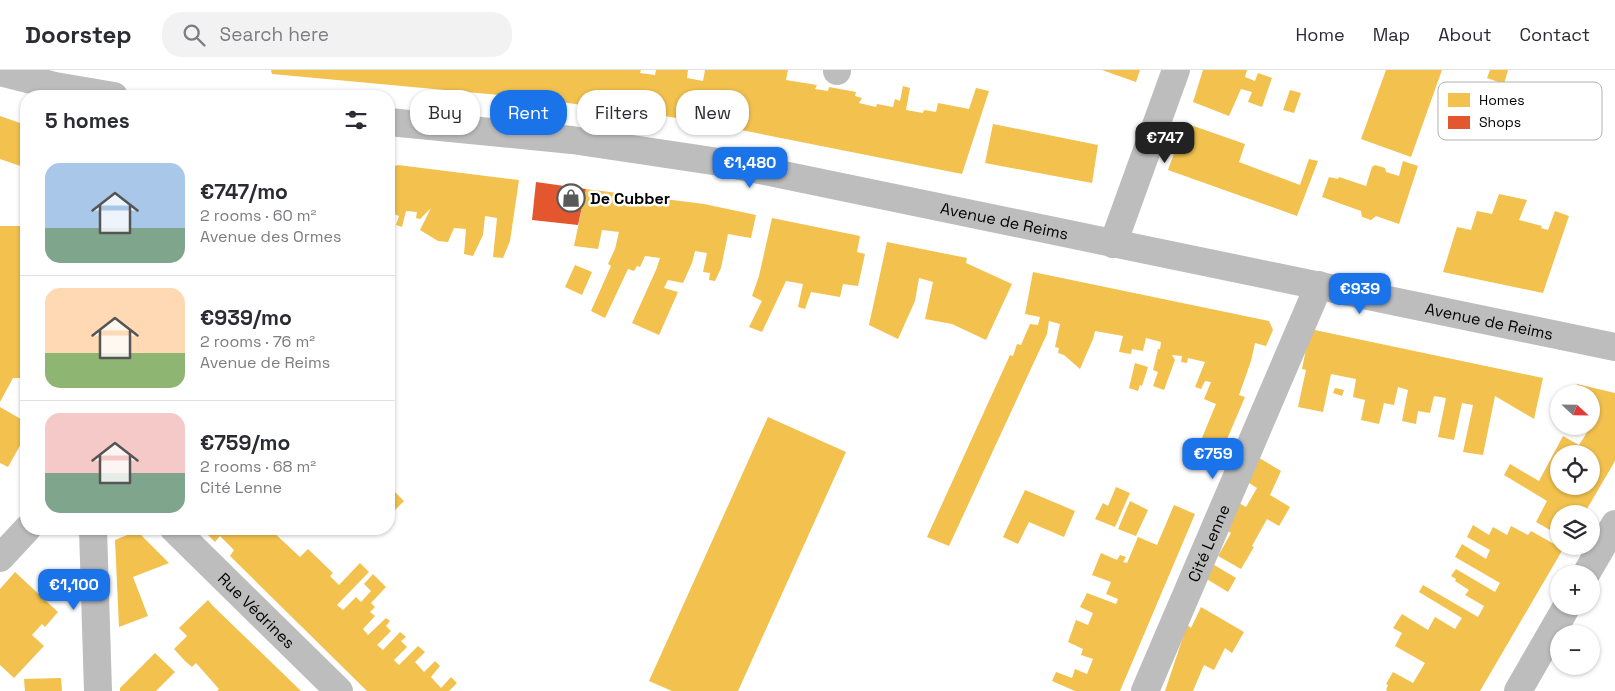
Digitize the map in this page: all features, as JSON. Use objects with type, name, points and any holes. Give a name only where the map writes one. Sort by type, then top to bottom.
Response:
[{"type":"street","points":[[1113,244],[1176,70]]},
{"type":"street","points":[[0,72],[64,90]]},
{"type":"street","name":"Avenue de Reims","points":[[395,123],[572,140],[726,163],[1615,347]]},
{"type":"street","name":"Cité Lenne","points":[[1145,691],[1319,285]]},
{"type":"street","points":[[1591,565],[1615,524]]},
{"type":"street","points":[[0,558],[21,535]]},
{"type":"street","points":[[93,535],[98,691]]},
{"type":"street","name":"Rue Védrines","points":[[180,535],[339,691]]},
{"type":"street","points":[[1518,691],[1562,615]]},
{"type":"building: Homes","points":[[271,70],[641,70],[640,73],[655,75],[656,70],[688,70],[687,78],[703,81],[705,70],[788,70],[786,80],[817,85],[815,89],[828,91],[829,87],[856,92],[855,96],[862,98],[859,103],[876,107],[877,104],[893,107],[895,99],[900,101],[903,86],[910,88],[906,110],[923,113],[924,110],[936,112],[938,103],[969,109],[976,88],[989,91],[962,174],[749,132],[749,90],[676,90],[676,118],[666,116],[666,90],[577,90],[577,104],[567,103],[567,90],[490,90],[490,94],[480,93],[480,90],[445,90],[272,74]]},
{"type":"building: Homes","points":[[1102,70],[1140,70],[1136,82]]},
{"type":"building: Homes","points":[[1203,70],[1247,70],[1245,77],[1255,81],[1258,73],[1272,78],[1262,107],[1248,102],[1252,92],[1241,89],[1229,116],[1193,102]]},
{"type":"building: Homes","points":[[1386,70],[1442,70],[1411,157],[1361,139]]},
{"type":"building: Homes","points":[[1490,70],[1508,70],[1505,82],[1487,78]]},
{"type":"building: Homes","points":[[1290,90],[1301,93],[1294,113],[1283,110]]},
{"type":"building: Homes","points":[[0,116],[20,123],[20,166],[0,159]]},
{"type":"building: Homes","points":[[1185,123],[1245,144],[1239,162],[1300,185],[1309,159],[1318,161],[1297,216],[1168,170]]},
{"type":"building: Homes","points":[[993,124],[1098,145],[1092,183],[985,163]]},
{"type":"building: Homes","points":[[1403,161],[1418,166],[1399,224],[1376,216],[1371,220],[1362,217],[1361,211],[1322,197],[1329,177],[1338,179],[1339,177],[1366,186],[1372,167],[1375,165],[1385,168],[1386,172],[1399,176]]},
{"type":"building: Homes","points":[[395,166],[519,180],[510,241],[503,258],[493,257],[497,218],[485,216],[483,235],[473,256],[464,254],[466,229],[454,228],[448,242],[438,241],[420,230],[431,208],[420,219],[416,218],[417,212],[406,211],[402,227],[396,225],[399,216],[395,214]]},
{"type":"building: Homes","points":[[586,189],[704,204],[756,215],[751,238],[728,234],[721,268],[715,281],[709,280],[710,273],[703,272],[707,253],[695,251],[683,283],[668,280],[664,288],[678,292],[659,335],[632,323],[660,258],[645,256],[640,267],[637,266],[634,271],[628,269],[605,318],[591,311],[611,266],[608,264],[615,249],[619,232],[602,230],[598,249],[574,246]]},
{"type":"building: Homes","points":[[1499,194],[1527,200],[1519,220],[1542,226],[1541,228],[1548,230],[1555,211],[1569,216],[1543,293],[1443,272],[1457,227],[1471,230],[1477,211],[1492,214]]},
{"type":"building: Homes","points":[[772,218],[860,236],[857,252],[865,254],[858,286],[843,284],[840,297],[811,292],[805,309],[798,307],[803,284],[786,281],[762,332],[749,327],[762,301],[752,296],[759,276]]},
{"type":"building: Homes","points":[[0,226],[20,226],[20,378],[13,378],[0,402]]},
{"type":"building: Homes","points":[[887,242],[967,258],[966,263],[1012,284],[986,340],[952,324],[925,319],[933,282],[919,278],[915,301],[898,339],[869,325]]},
{"type":"building: Homes","points":[[575,265],[592,272],[582,295],[565,287]]},
{"type":"building: Homes","points":[[1033,272],[1269,321],[1273,330],[1266,346],[1255,343],[1239,395],[1245,397],[1219,458],[1197,450],[1216,404],[1204,399],[1211,382],[1205,381],[1201,389],[1195,387],[1205,362],[1188,358],[1187,363],[1181,362],[1182,356],[1172,355],[1175,360],[1164,390],[1153,386],[1158,372],[1153,370],[1161,342],[1146,338],[1143,351],[1132,349],[1131,354],[1119,352],[1123,336],[1095,331],[1080,369],[1064,355],[1058,353],[1059,348],[1055,347],[1060,324],[1049,321],[1047,334],[949,546],[927,537],[1010,355],[1013,356],[1017,344],[1021,345],[1030,324],[1038,325],[1040,317],[1025,314]]},
{"type":"building: Homes","points":[[1310,329],[1543,378],[1534,419],[1495,396],[1483,455],[1463,452],[1473,405],[1462,403],[1454,440],[1438,437],[1446,398],[1434,396],[1430,413],[1418,411],[1416,424],[1402,421],[1408,390],[1398,387],[1394,405],[1384,403],[1379,424],[1361,420],[1365,400],[1353,397],[1356,379],[1331,374],[1323,412],[1298,407],[1306,370],[1302,369]]},
{"type":"building: Homes","points":[[1135,363],[1148,367],[1142,386],[1140,385],[1138,391],[1129,388]]},
{"type":"building: Homes","points":[[1335,388],[1344,390],[1342,396],[1333,393]]},
{"type":"building: Homes","points":[[1600,389],[1615,393],[1615,461],[1600,487],[1600,445],[1579,445],[1585,435],[1600,435]]},
{"type":"building: Homes","points":[[0,407],[20,419],[20,446],[8,467],[0,463]]},
{"type":"building: Homes","points":[[768,417],[846,452],[738,691],[672,691],[649,681]]},
{"type":"building: Homes","points":[[1563,436],[1579,445],[1558,445]]},
{"type":"building: Homes","points":[[1256,456],[1281,471],[1270,495],[1290,507],[1279,526],[1267,519],[1241,569],[1218,556],[1231,533],[1227,531],[1237,502],[1246,507],[1257,488],[1246,481]]},
{"type":"building: Homes","points":[[1550,460],[1550,495],[1595,495],[1589,505],[1550,505],[1550,530],[1536,522],[1547,501],[1504,475],[1510,464],[1539,481]]},
{"type":"building: Homes","points":[[1116,487],[1130,493],[1115,527],[1095,519],[1103,503],[1108,506]]},
{"type":"building: Homes","points":[[1025,490],[1075,511],[1064,537],[1029,522],[1018,544],[1003,537]]},
{"type":"building: Homes","points":[[395,492],[404,501],[395,510]]},
{"type":"building: Homes","points":[[1130,501],[1148,510],[1136,536],[1118,529]]},
{"type":"building: Homes","points":[[1174,505],[1195,514],[1120,691],[1075,691],[1052,681],[1056,672],[1072,678],[1075,669],[1087,674],[1093,659],[1081,655],[1083,649],[1068,642],[1076,620],[1088,625],[1093,613],[1080,607],[1087,593],[1116,604],[1118,599],[1106,594],[1111,582],[1092,575],[1101,553],[1117,560],[1120,555],[1126,557],[1123,562],[1127,563],[1138,537],[1157,545]]},
{"type":"building: Homes","points":[[1473,525],[1489,535],[1493,527],[1507,535],[1511,526],[1528,535],[1531,531],[1550,542],[1550,555],[1559,555],[1554,565],[1550,565],[1550,571],[1480,691],[1386,690],[1388,685],[1386,684],[1393,672],[1413,683],[1425,663],[1395,646],[1402,633],[1393,628],[1402,614],[1428,630],[1435,617],[1455,629],[1462,618],[1419,592],[1423,585],[1478,617],[1484,606],[1465,595],[1469,590],[1451,576],[1456,569],[1495,592],[1500,583],[1455,557],[1462,544],[1486,559],[1490,550],[1467,537]]},
{"type":"building: Homes","points":[[127,535],[141,535],[169,563],[133,577],[148,616],[119,627],[115,540]]},
{"type":"building: Homes","points":[[208,535],[276,535],[300,557],[308,549],[333,573],[330,576],[339,585],[360,563],[369,572],[337,605],[343,610],[356,597],[361,602],[371,591],[364,584],[373,574],[386,587],[371,603],[375,607],[370,612],[375,616],[363,629],[368,635],[386,618],[390,621],[386,626],[391,631],[377,645],[383,650],[400,632],[406,637],[401,641],[407,647],[394,660],[399,665],[418,646],[425,652],[415,662],[424,672],[435,661],[440,666],[431,677],[441,688],[451,677],[457,683],[449,691],[367,691],[230,556],[234,550],[220,536],[215,542]]},
{"type":"building: Homes","points":[[1211,563],[1236,578],[1228,592],[1205,578]]},
{"type":"building: Homes","points":[[15,572],[58,612],[45,627],[42,624],[32,635],[44,646],[14,678],[0,665],[0,589]]},
{"type":"building: Homes","points":[[208,600],[301,691],[217,691],[219,689],[196,663],[192,667],[185,661],[174,649],[187,636],[179,628]]},
{"type":"building: Homes","points":[[1201,607],[1244,632],[1232,653],[1225,648],[1214,670],[1204,665],[1193,691],[1165,691],[1187,625],[1191,628]]},
{"type":"building: Homes","points":[[155,653],[175,672],[156,691],[120,691],[120,688]]},
{"type":"building: Homes","points":[[61,678],[62,691],[25,691],[24,679]]},
{"type":"building: Shops","points":[[536,182],[586,189],[578,225],[532,220]]},
{"type":"place","name":"De Cubber","points":[[571,198]]}]
